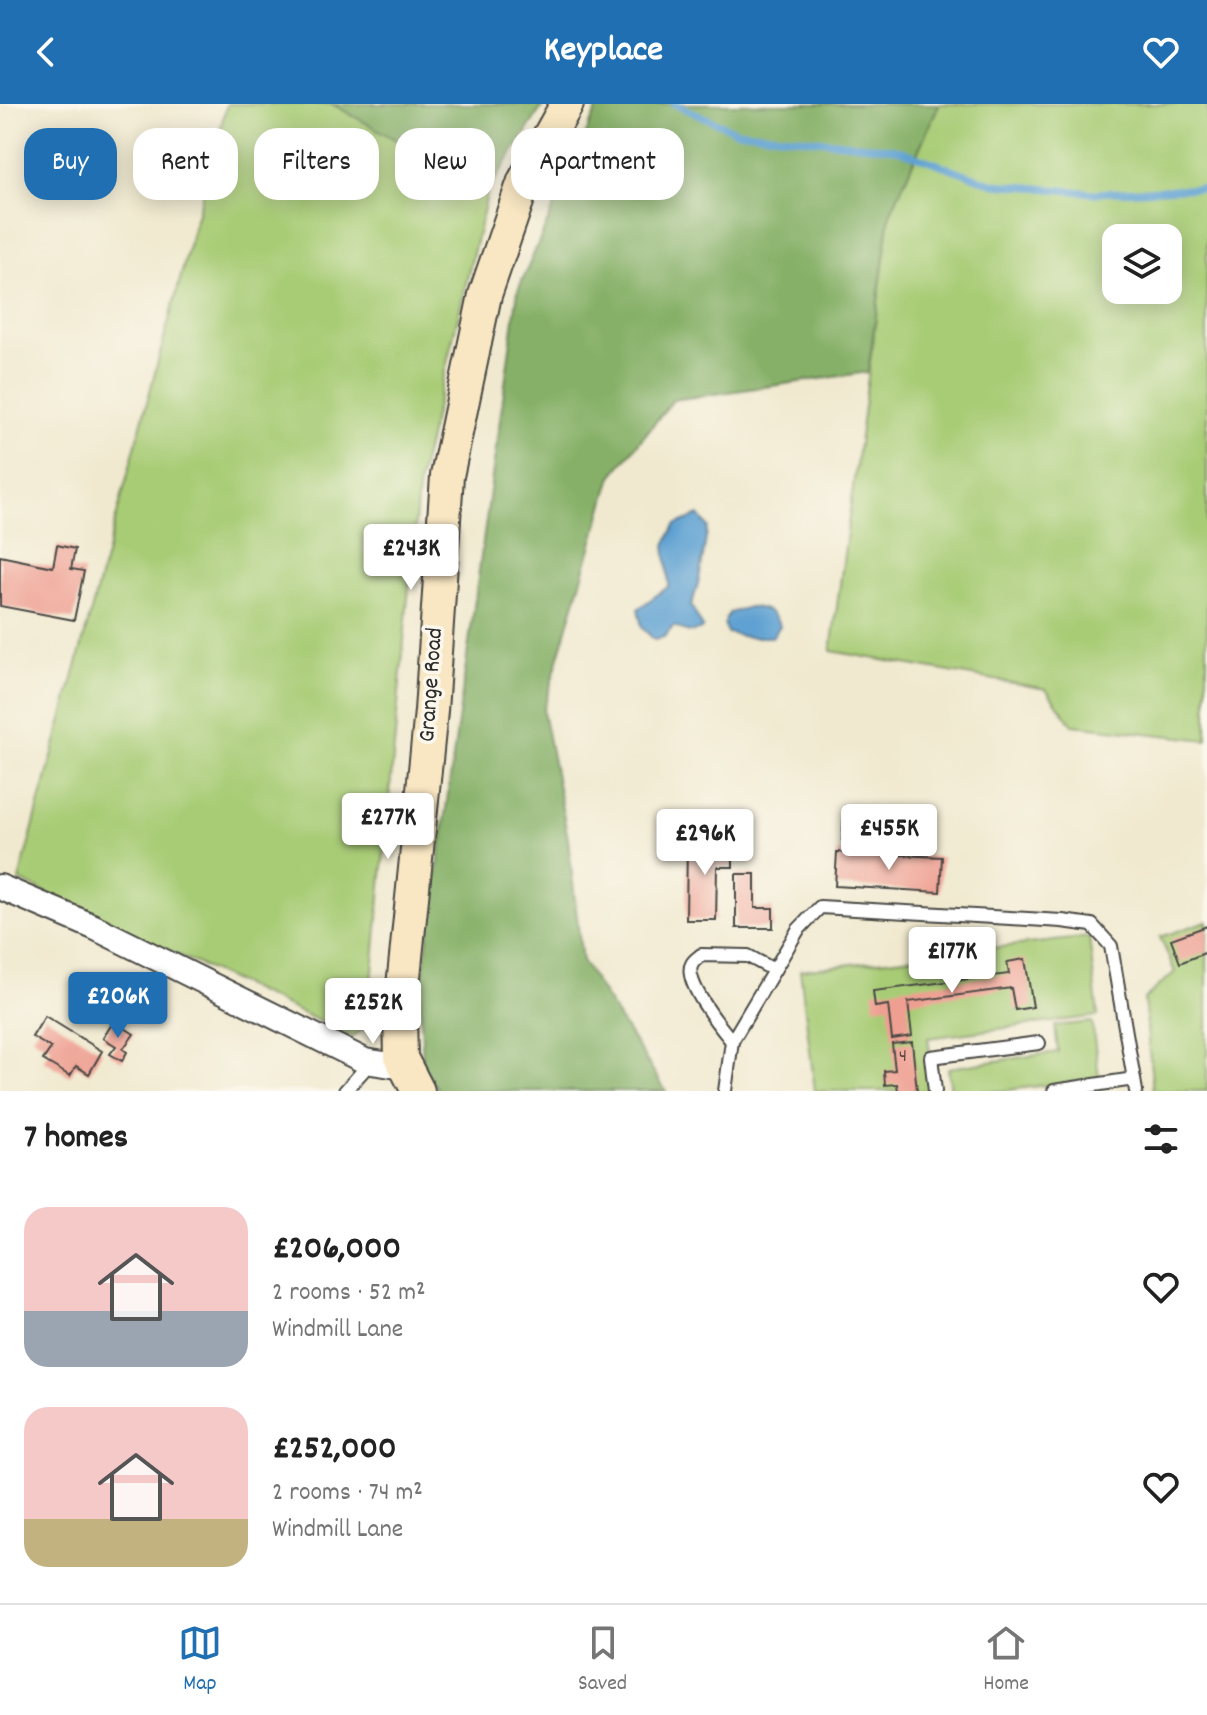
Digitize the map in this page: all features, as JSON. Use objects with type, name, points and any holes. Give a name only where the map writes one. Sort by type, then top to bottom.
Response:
[{"type":"main road","name":"Grange Road","points":[[411,1079],[401,1058],[400,1016],[431,711],[447,476],[485,295],[524,181],[567,104]]},
{"type":"street","points":[[0,887],[94,927],[411,1079]]},
{"type":"lane","points":[[725,1091],[732,1041],[798,930],[820,907],[1092,925],[1111,946],[1135,1085],[1054,1091]]},
{"type":"lane","points":[[732,1041],[703,1002],[690,972],[692,964],[701,955],[748,956],[774,970]]},
{"type":"lane","points":[[935,1091],[931,1057],[1039,1043]]},
{"type":"lane","points":[[345,1091],[371,1062]]},
{"type":"green space","points":[[227,104],[332,104],[375,128],[254,128],[254,200],[379,200],[379,130],[395,139],[395,200],[486,200],[419,480],[368,1025],[353,1037],[19,880],[201,200],[238,200],[238,128],[221,128]]},
{"type":"green space","points":[[332,104],[544,104],[529,128],[511,128],[511,155],[495,180],[495,128],[395,128],[395,139]]},
{"type":"green space","points":[[599,104],[939,104],[890,214],[868,372],[673,400],[612,476],[543,711],[568,839],[582,961],[666,1091],[439,1091],[423,1067],[420,995],[518,290],[557,200],[684,200],[684,128],[589,128]]},
{"type":"green space","points":[[939,104],[1207,104],[1207,740],[1073,725],[1046,689],[831,651],[890,214]]},
{"type":"green space","points":[[1207,921],[1207,1091],[1153,1091],[1144,999],[1175,972],[1160,937]]},
{"type":"green space","points":[[1089,937],[1098,1016],[928,1038],[935,1091],[815,1091],[800,970]]},
{"type":"green space","points":[[1092,1022],[1099,1078],[1001,1091],[951,1091],[948,1068],[1058,1052],[1055,1026]]},
{"type":"water","points":[[699,515],[708,527],[691,605],[703,628],[691,632],[674,626],[664,637],[655,640],[642,628],[638,609],[669,586],[665,545],[675,525]]},
{"type":"water","points":[[749,607],[764,609],[775,617],[780,626],[772,637],[727,633],[724,623],[729,613]]},
{"type":"building","points":[[57,545],[75,549],[71,569],[84,571],[74,620],[0,606],[0,556],[53,567]]},
{"type":"building","points":[[845,806],[919,813],[916,847],[842,840]]},
{"type":"building","points":[[687,841],[733,841],[733,867],[717,867],[716,920],[686,920]]},
{"type":"building","points":[[837,852],[942,857],[940,892],[835,886]]},
{"type":"building","points":[[736,874],[755,874],[755,908],[773,908],[773,928],[736,928]]},
{"type":"building","points":[[1207,926],[1207,952],[1180,963],[1171,939]]},
{"type":"building","points":[[1025,959],[1033,1007],[1015,1010],[1011,988],[908,1002],[912,1036],[892,1039],[888,1005],[875,1007],[873,991],[1009,974],[1007,962]]},
{"type":"building","points":[[45,1016],[102,1051],[89,1074],[76,1066],[70,1076],[43,1060],[51,1048],[32,1037]]},
{"type":"building","points":[[114,1021],[134,1034],[123,1049],[127,1052],[122,1061],[110,1054],[116,1046],[103,1038]]},
{"type":"building","points":[[912,1042],[917,1091],[898,1091],[897,1084],[885,1085],[884,1071],[895,1070],[892,1044]]},
{"type":"waterway","points":[[674,104],[736,131],[896,149],[994,184],[1095,193],[1207,188]]}]
